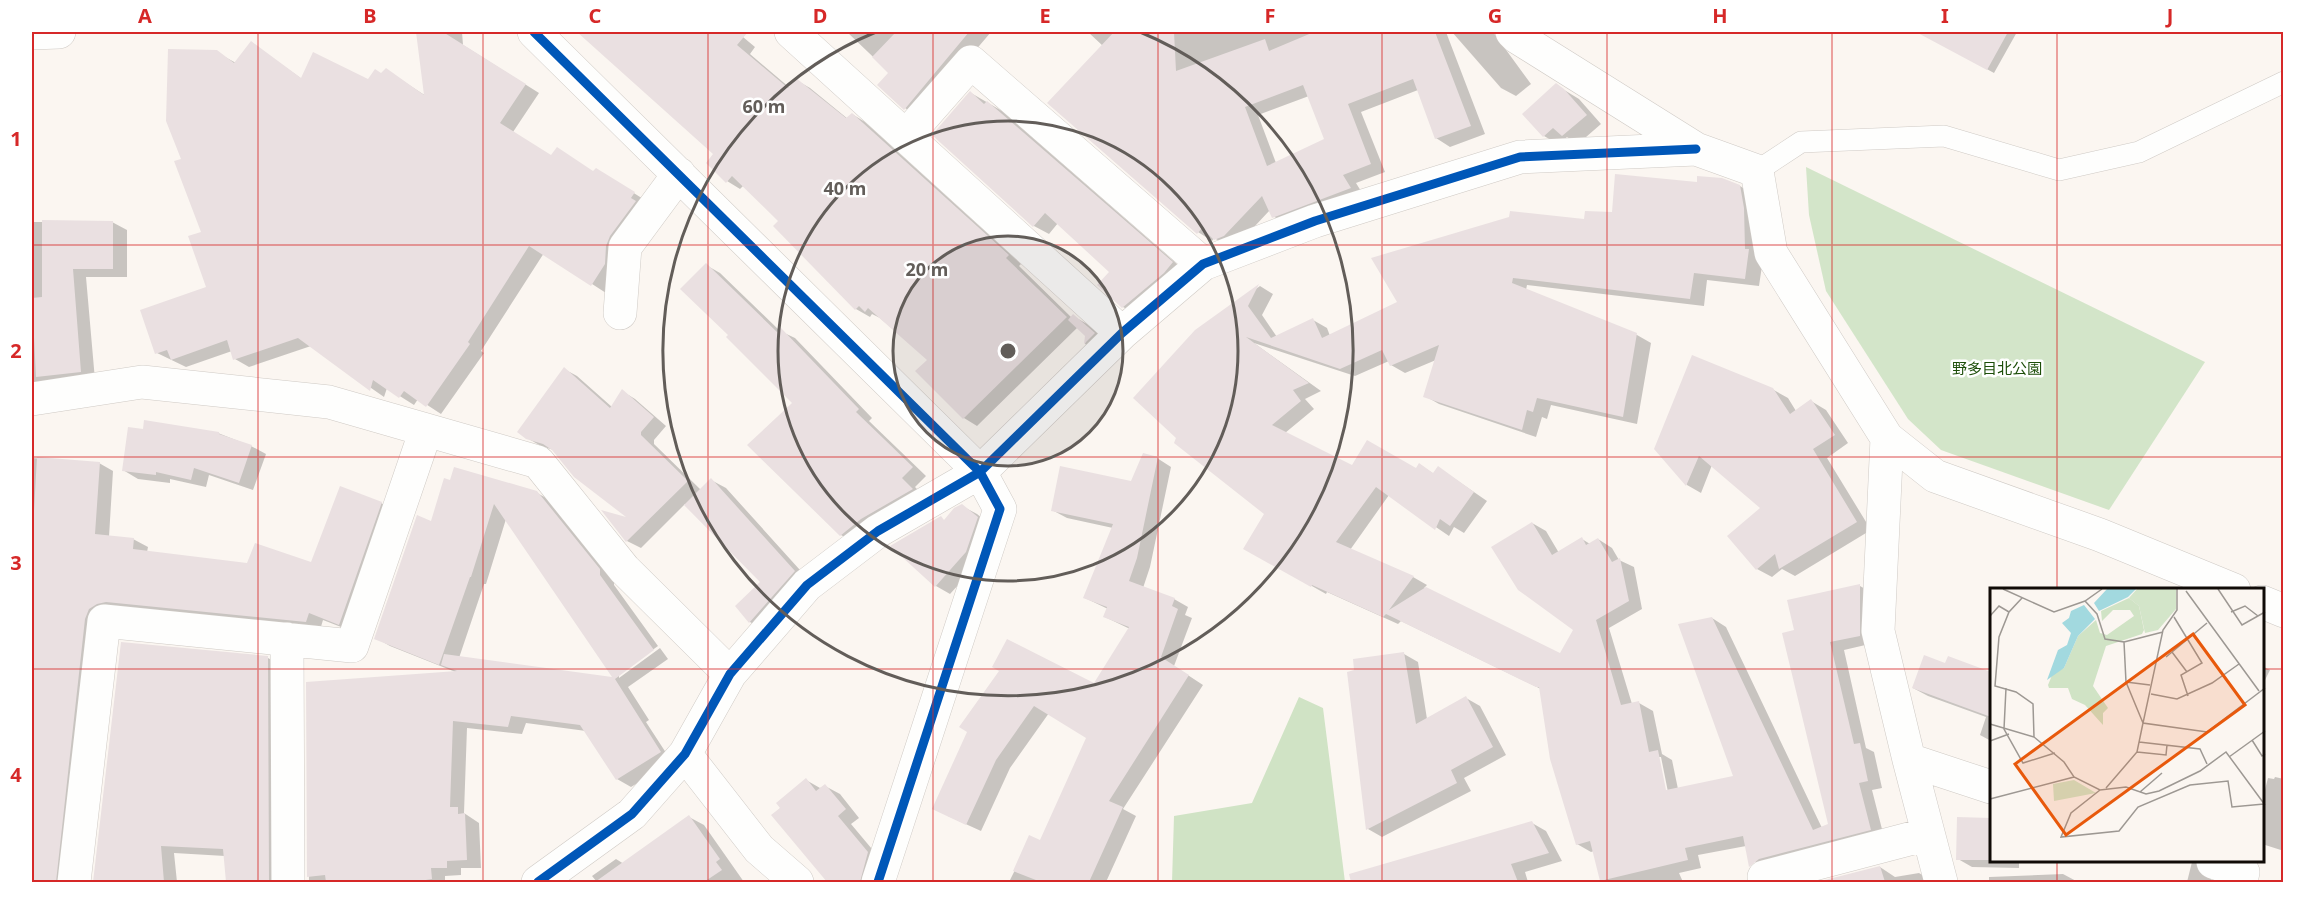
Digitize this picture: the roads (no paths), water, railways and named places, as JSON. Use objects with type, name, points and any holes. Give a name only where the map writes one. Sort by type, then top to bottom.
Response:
[{"type":"street","points":[[32,33],[59,32]]},
{"type":"street","points":[[534,32],[980,472],[1000,509],[878,882]]},
{"type":"street","points":[[791,32],[1122,333]]},
{"type":"street","points":[[1512,32],[1516,37],[1696,149],[1757,171],[1771,253],[1887,438],[1935,476],[2119,542],[2229,588]]},
{"type":"street","points":[[906,136],[971,62],[1203,264]]},
{"type":"street","points":[[538,882],[632,814],[685,754],[730,674],[807,585],[878,531],[980,472],[1122,333],[1203,264],[1315,221],[1520,157],[1696,149]]},
{"type":"street","points":[[620,313],[625,247],[679,174]]},
{"type":"street","points":[[32,399],[142,382],[329,402],[538,462],[624,569],[730,674]]},
{"type":"street","points":[[74,882],[104,621],[352,646],[426,430]]},
{"type":"street","points":[[1887,438],[1878,631],[1941,882]]},
{"type":"street","points":[[2264,603],[2283,611]]},
{"type":"street","points":[[287,639],[288,882]]},
{"type":"street","points":[[685,754],[759,849],[797,882]]},
{"type":"street","points":[[1909,760],[1990,787]]},
{"type":"street","points":[[1764,877],[1928,834]]},
{"type":"street","points":[[2218,863],[2243,872],[2241,882]]},
{"type":"lane","points":[[1757,171],[1801,142],[1944,136],[2059,170],[2139,152],[2283,82]]},
{"type":"park label","name":"野多目北公園","points":[[1997,368]]}]
